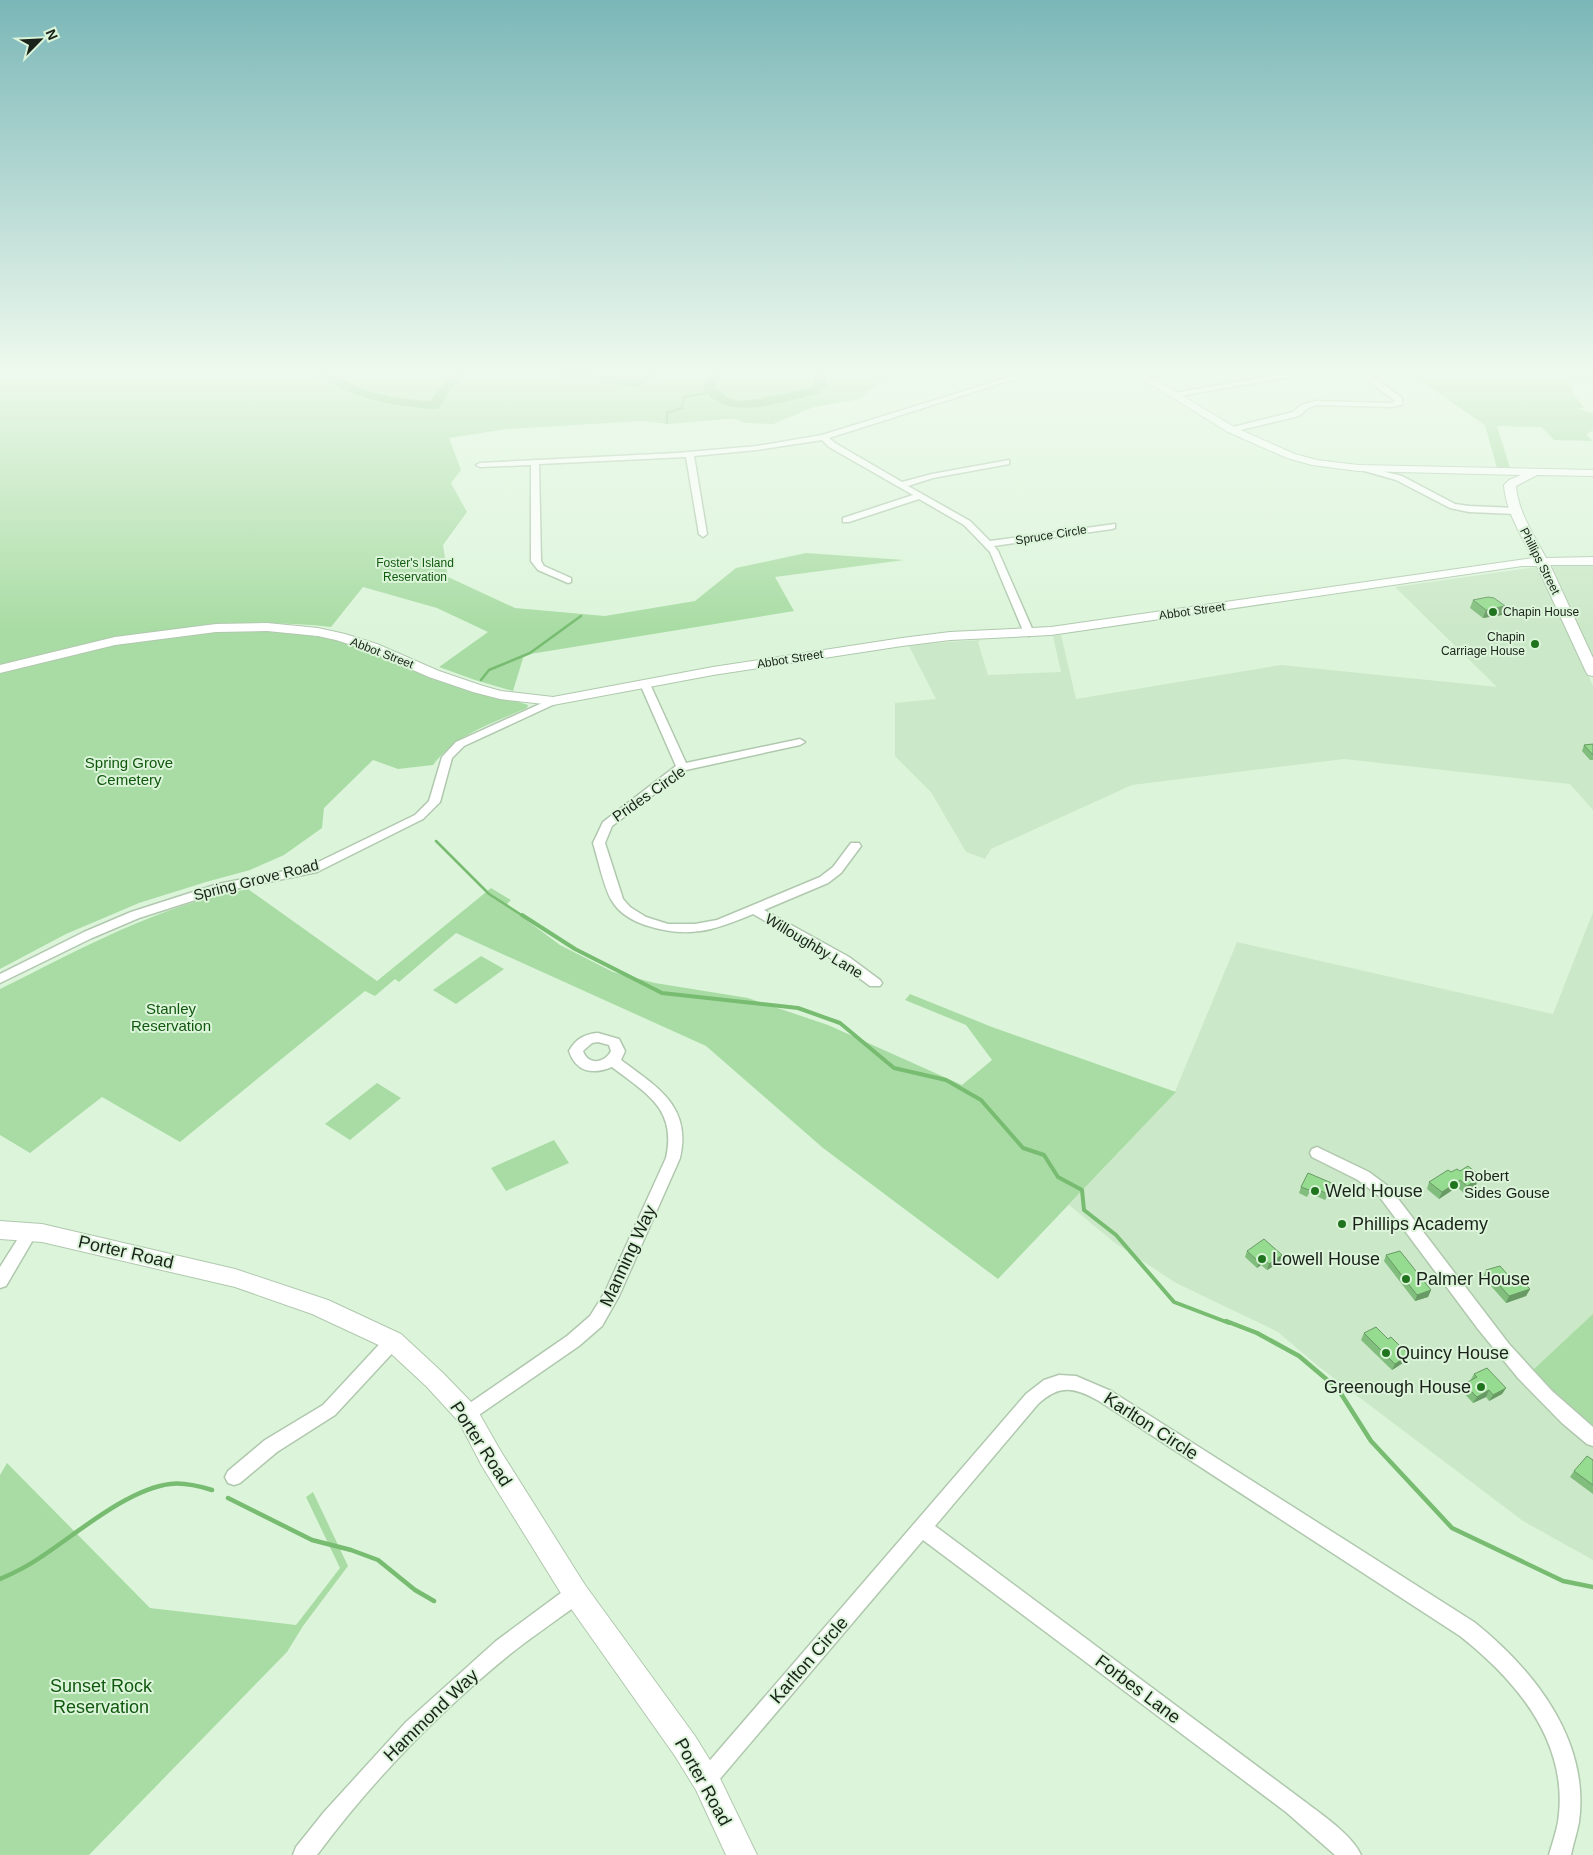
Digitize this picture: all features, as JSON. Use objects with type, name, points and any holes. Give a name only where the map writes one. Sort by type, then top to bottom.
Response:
[{"type":"street","points":[[480,465],[660,456]]},
{"type":"street","points":[[690,456],[703,534]]},
{"type":"street","points":[[850,456],[967,523],[989,544],[994,551],[1029,633]]},
{"type":"street","points":[[1290,456],[1316,463],[1364,468],[1593,473]]},
{"type":"street","points":[[535,462],[536,561],[541,568],[568,580]]},
{"type":"street","points":[[901,485],[932,476],[1006,462]]},
{"type":"street","points":[[1364,468],[1400,478],[1453,506],[1516,512]]},
{"type":"street","name":"Phillips Street","points":[[1548,472],[1522,477],[1512,482],[1510,485],[1511,498],[1516,512],[1555,587],[1566,616],[1593,672]]},
{"type":"street","points":[[846,520],[919,496]]},
{"type":"street","name":"Spruce Circle","points":[[989,544],[1112,526]]},
{"type":"street","name":"Abbot Street","points":[[0,670],[115,641],[216,628],[267,628],[318,632],[340,637],[372,647],[434,674],[478,689],[500,695],[553,701],[739,667],[902,642],[958,636],[1029,633],[1135,620],[1514,563],[1593,561]]},
{"type":"street","points":[[645,684],[682,767]]},
{"type":"street","name":"Spring Grove Road","points":[[0,979],[88,936],[171,902],[218,888],[313,869],[369,843],[420,817],[429,809],[438,789],[444,762],[460,744],[553,701]]},
{"type":"street","name":"Prides Circle","points":[[800,742],[682,767],[607,824],[599,843],[617,900],[626,910],[642,920],[674,928],[695,928],[720,923],[824,880],[837,870],[855,846]]},
{"type":"street","name":"Willoughby Lane","points":[[753,910],[844,960],[875,983]]},
{"type":"street","name":"Manning Way","points":[[466,1414],[573,1341],[596,1321],[611,1296],[673,1158],[678,1130],[668,1108],[656,1094],[612,1061]]},
{"type":"street","points":[[1317,1153],[1358,1173],[1378,1186],[1398,1208],[1498,1343],[1546,1397],[1593,1438]]},
{"type":"street","name":"Porter Road","points":[[0,1230],[42,1233],[148,1256],[235,1278],[320,1307],[394,1341],[436,1380],[466,1414],[491,1458],[576,1594],[685,1746],[706,1780],[742,1855]]},
{"type":"street","points":[[0,1281],[29,1233]]},
{"type":"street","points":[[234,1477],[271,1446],[330,1410],[394,1341]]},
{"type":"street","name":"Karlton Circle","points":[[706,1780],[1038,1393],[1053,1384],[1071,1382],[1088,1387],[1467,1629],[1503,1657],[1541,1706],[1563,1755],[1571,1798],[1566,1839],[1560,1855]]},
{"type":"street","name":"Forbes Lane","points":[[922,1528],[1293,1805],[1325,1831],[1350,1855]]},
{"type":"street","name":"Hammond Way","points":[[304,1855],[331,1819],[413,1729],[503,1648],[576,1594]]},
{"type":"shaded area","points":[[1552,566],[1593,566],[1593,658],[1552,569]]},
{"type":"shaded area","points":[[1536,567],[1541,571],[1593,686],[1593,810],[1570,784],[1344,759],[1132,785],[991,849],[985,859],[966,852],[931,792],[895,756],[895,703],[936,699],[909,646],[981,640],[978,642],[988,675],[1061,672],[1053,636],[1061,635],[1076,699],[1281,665],[1497,687],[1395,587]]},
{"type":"shaded area","name":"Phillips Academy","points":[[1593,912],[1593,1560],[1523,1521],[1319,1367],[1278,1332],[1176,1283],[1115,1243],[1069,1205],[1174,1094],[1237,942],[1553,1014]]},
{"type":"green space","name":"Foster's Island Reservation","points":[[0,456],[456,456],[461,470],[451,483],[467,512],[443,545],[448,577],[515,608],[605,616],[695,601],[736,568],[806,553],[904,560],[775,577],[794,611],[524,655],[513,691],[439,667],[488,632],[437,608],[363,587],[331,627],[247,624],[164,631],[82,646],[0,667]]},
{"type":"green space","points":[[1494,456],[1506,456],[1510,468],[1497,468]]},
{"type":"green space","name":"Spring Grove Cemetery","points":[[214,630],[265,630],[335,639],[397,662],[528,705],[527,708],[488,724],[464,737],[442,754],[433,765],[398,769],[373,760],[324,808],[322,828],[284,855],[250,870],[139,903],[66,934],[0,969],[0,673],[111,645]]},
{"type":"green space","name":"Stanley Reservation","points":[[491,888],[511,900],[506,905],[560,945],[613,972],[655,983],[748,998],[828,1025],[962,1085],[992,1060],[966,1025],[905,1000],[910,994],[992,1027],[1176,1092],[998,1279],[823,1148],[706,1046],[456,933],[399,982],[395,979],[375,996],[365,991],[180,1142],[102,1097],[30,1153],[0,1135],[0,989],[90,944],[151,917],[215,896],[248,889],[377,981]]},
{"type":"green space","points":[[481,956],[504,969],[456,1004],[433,990]]},
{"type":"green space","points":[[377,1083],[401,1098],[350,1140],[325,1124]]},
{"type":"green space","points":[[554,1140],[569,1163],[506,1191],[491,1168]]},
{"type":"green space","points":[[1593,1314],[1593,1426],[1532,1371]]},
{"type":"green space","name":"Sunset Rock Reservation","points":[[7,1463],[150,1608],[296,1625],[340,1568],[306,1497],[313,1492],[348,1566],[303,1626],[287,1652],[89,1855],[0,1855],[0,1475]]},
{"type":"building","points":[[1488,597],[1494,598],[1505,606],[1486,610],[1473,600]]},
{"type":"building","points":[[1593,744],[1593,754],[1592,754],[1584,745]]},
{"type":"building","points":[[1468,1166],[1479,1175],[1476,1177],[1478,1179],[1467,1186],[1460,1180],[1442,1192],[1429,1182],[1448,1170],[1451,1172],[1457,1169],[1460,1171]]},
{"type":"building","points":[[1308,1173],[1334,1184],[1328,1194],[1311,1187],[1309,1190],[1301,1187]]},
{"type":"building","points":[[1264,1239],[1282,1255],[1269,1264],[1263,1259],[1259,1262],[1247,1251]]},
{"type":"building","points":[[1400,1251],[1431,1290],[1417,1295],[1386,1255]]},
{"type":"building","points":[[1500,1266],[1517,1285],[1523,1282],[1530,1289],[1509,1296],[1486,1270]]},
{"type":"building","points":[[1376,1327],[1388,1339],[1391,1337],[1409,1355],[1395,1364],[1364,1333]]},
{"type":"building","name":"Greenough House","points":[[1487,1368],[1506,1388],[1493,1395],[1489,1390],[1477,1397],[1464,1384],[1477,1377],[1474,1374]]},
{"type":"building","points":[[1587,1456],[1593,1460],[1593,1485],[1574,1471]]},
{"type":"waterway","points":[[481,680],[489,670],[530,653],[581,616]]},
{"type":"waterway","points":[[436,841],[489,894],[523,916]]},
{"type":"waterway","points":[[522,915],[575,949],[662,993],[798,1008],[840,1023],[894,1068],[946,1080],[981,1100],[1023,1148],[1044,1155],[1058,1177],[1082,1190],[1084,1210],[1116,1235],[1174,1302],[1229,1323]]},
{"type":"waterway","points":[[1226,1321],[1257,1333],[1299,1356],[1338,1389],[1371,1441],[1452,1528],[1563,1581],[1593,1587]]},
{"type":"waterway","points":[[0,1579],[31,1563],[103,1514],[137,1494],[170,1484],[191,1485],[212,1490]]},
{"type":"waterway","points":[[228,1498],[312,1540],[351,1550],[378,1560],[415,1590],[434,1601]]},
{"type":"place","name":"Chapin House","points":[[1493,612]]},
{"type":"place","name":"Chapin Carriage House","points":[[1535,644]]},
{"type":"place","name":"Robert Sides Gouse","points":[[1454,1185]]},
{"type":"place","name":"Weld House","points":[[1315,1191]]},
{"type":"place","name":"Phillips Academy","points":[[1342,1224]]},
{"type":"place","name":"Lowell House","points":[[1262,1259]]},
{"type":"place","name":"Palmer House","points":[[1406,1279]]},
{"type":"place","name":"Quincy House","points":[[1386,1353]]},
{"type":"place","name":"Greenough House","points":[[1481,1387]]}]
